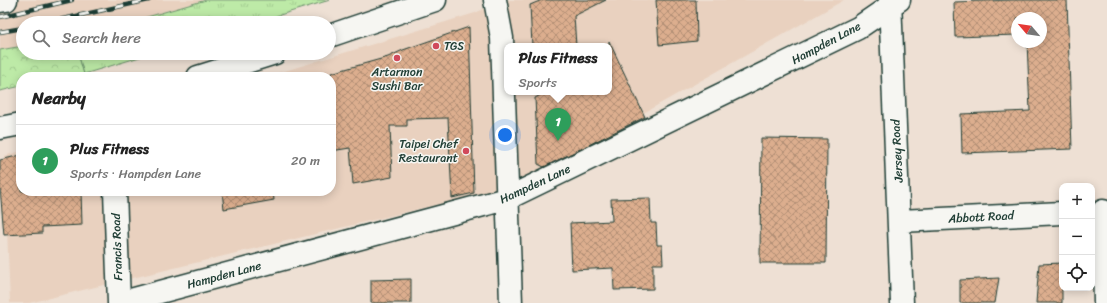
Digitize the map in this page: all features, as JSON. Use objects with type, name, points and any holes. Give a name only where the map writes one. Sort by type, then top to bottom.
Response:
[{"type":"street","points":[[0,1],[6,0]]},
{"type":"street","points":[[336,34],[435,0]]},
{"type":"street","points":[[495,0],[502,38],[506,199],[511,303]]},
{"type":"street","name":"Hampden Lane","points":[[119,303],[506,199],[858,28],[894,2]]},
{"type":"street","name":"Jersey Road","points":[[894,2],[902,303]]},
{"type":"street","points":[[214,72],[253,60]]},
{"type":"street","points":[[0,128],[16,125]]},
{"type":"street","name":"Francis Road","points":[[115,196],[119,303]]},
{"type":"street","points":[[1101,211],[1105,303]]},
{"type":"street","name":"Abbott Road","points":[[900,221],[1059,213]]},
{"type":"shaded area","points":[[0,0],[206,0],[150,16],[16,16],[16,47],[0,50]]},
{"type":"shaded area","points":[[503,0],[844,0],[514,186],[29,303],[10,303],[4,156],[16,152],[16,196],[336,196],[336,72],[281,72],[321,60],[336,60],[336,55],[475,13]]},
{"type":"green space","points":[[206,0],[330,0],[276,16],[150,16]]},
{"type":"green space","points":[[16,47],[16,60],[80,60],[83,72],[16,72],[16,87],[0,91],[0,50]]},
{"type":"green space","points":[[80,60],[130,60],[91,72],[83,72]]},
{"type":"building","points":[[542,0],[606,0],[574,16],[576,43],[532,43],[530,5]]},
{"type":"building","points":[[656,0],[696,0],[697,41],[659,45]]},
{"type":"building","points":[[1067,0],[1072,149],[962,153],[961,114],[1030,111],[1027,48],[1047,48],[1047,12],[1011,12],[1011,35],[955,37],[954,2]]},
{"type":"building","points":[[469,27],[474,193],[452,198],[448,118],[407,119],[407,126],[390,126],[392,177],[353,184],[350,148],[336,150],[336,72],[335,72],[388,57],[403,50]]},
{"type":"building","points":[[612,47],[645,117],[544,167],[538,164],[535,98],[540,95],[612,95]]},
{"type":"building","points":[[761,138],[827,139],[826,263],[760,263]]},
{"type":"building","points":[[16,156],[16,196],[81,196],[82,225],[42,227],[42,233],[4,235],[0,188],[0,160]]},
{"type":"building","points":[[223,196],[274,196],[274,200],[224,209]]},
{"type":"building","points":[[650,198],[651,223],[656,223],[657,245],[662,245],[663,264],[653,264],[653,289],[614,290],[613,268],[572,270],[570,223],[612,221],[611,199]]},
{"type":"building","points":[[1059,263],[1059,291],[1062,291],[1062,303],[1036,303],[1039,264]]},
{"type":"building","points":[[999,278],[995,303],[960,303],[960,280]]},
{"type":"building","points":[[411,279],[411,303],[371,303],[371,280]]},
{"type":"railway","points":[[0,17],[72,0]]},
{"type":"railway","points":[[77,16],[149,0]]},
{"type":"railway","points":[[0,32],[16,29]]},
{"type":"place","name":"TGS","points":[[436,46]]},
{"type":"place","name":"Artarmon Sushi Bar","points":[[397,58]]},
{"type":"place","name":"Plus Fitness","points":[[558,141]]},
{"type":"place","name":"Taipei Chef Restaurant","points":[[466,151]]}]
